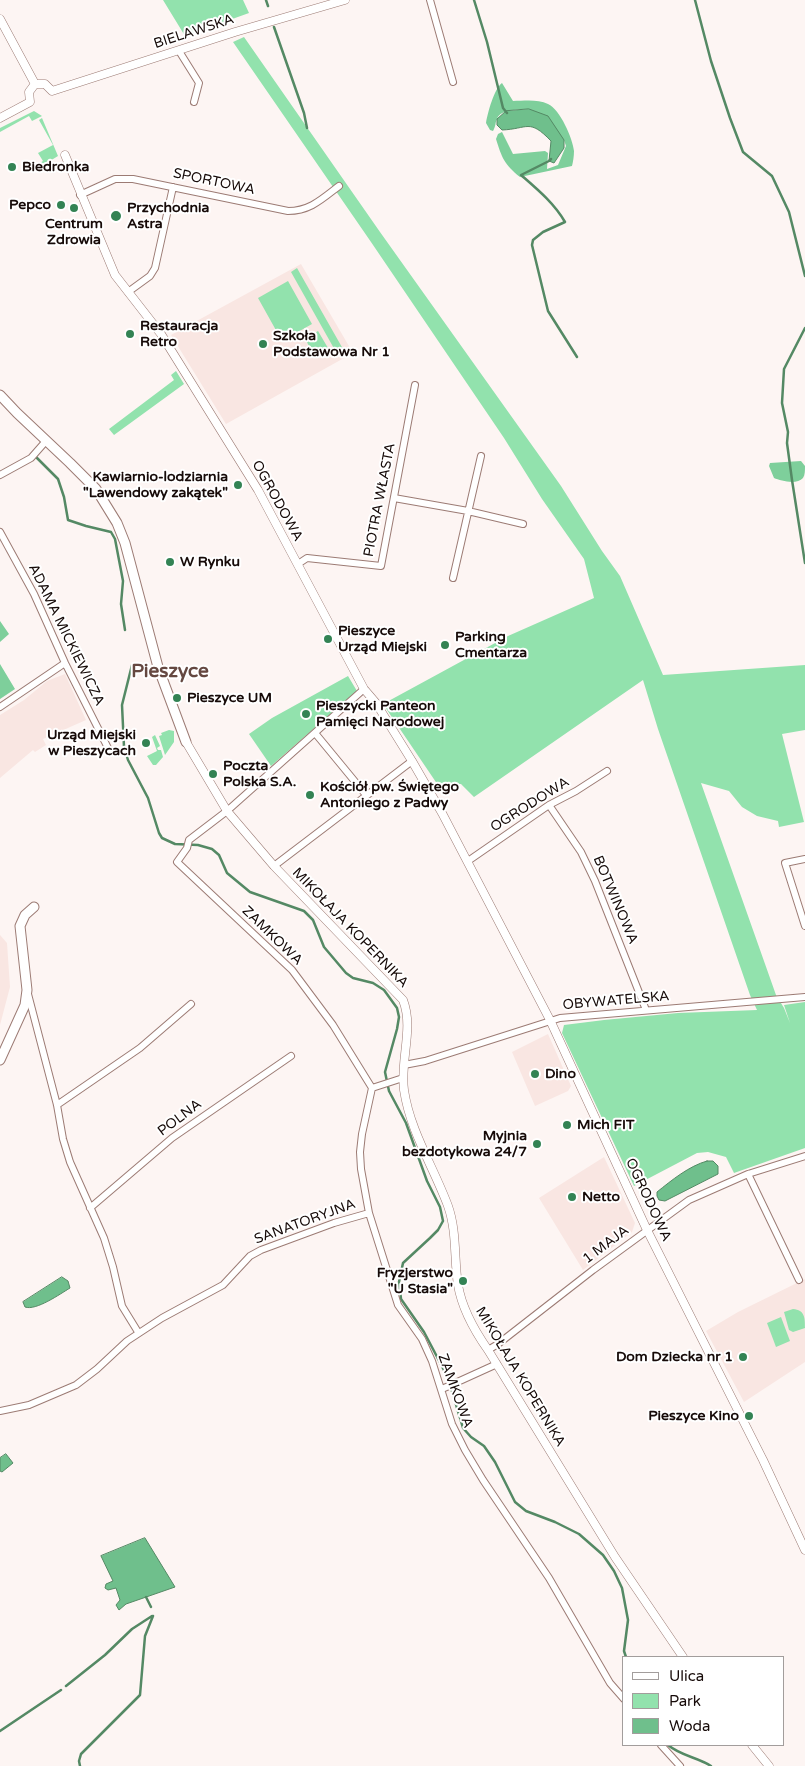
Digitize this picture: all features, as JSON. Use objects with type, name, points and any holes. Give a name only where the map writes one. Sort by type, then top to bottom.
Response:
[{"type":"main road","points":[[0,395],[96,490],[116,523],[124,543],[158,666],[186,742]]},
{"type":"main road","points":[[0,1060],[25,1005],[27,990],[20,926],[25,915],[34,907]]},
{"type":"street","name":"BIELAWSKA","points":[[35,84],[45,84],[52,91],[235,32],[345,0]]},
{"type":"street","points":[[430,0],[453,82]]},
{"type":"street","points":[[0,19],[35,84],[29,92],[30,102],[0,118]]},
{"type":"street","points":[[179,51],[199,83],[194,102]]},
{"type":"street","name":"OGRODOWA","points":[[65,156],[115,275],[161,334],[258,490],[364,689],[376,703],[412,761],[468,861],[550,1020],[647,1230],[763,1460],[805,1550]]},
{"type":"street","name":"SPORTOWA","points":[[80,195],[115,179],[132,179],[174,186],[288,211],[300,211],[318,202],[339,186]]},
{"type":"street","points":[[128,292],[150,276],[155,268],[174,186]]},
{"type":"street","name":"PIOTRA WŁASTA","points":[[298,564],[308,558],[381,566],[415,386]]},
{"type":"street","points":[[0,475],[31,458],[46,441]]},
{"type":"street","points":[[453,578],[481,456]]},
{"type":"street","points":[[394,498],[468,511],[523,524]]},
{"type":"street","name":"ADAMA MICKIEWICZA","points":[[0,532],[2,541],[34,594],[65,663],[109,750]]},
{"type":"street","points":[[0,707],[65,663]]},
{"type":"street","points":[[227,811],[364,689]]},
{"type":"street","points":[[315,733],[366,795]]},
{"type":"street","name":"MIKOŁAJA KOPERNIKA","points":[[186,742],[227,811],[274,866],[403,1000],[407,1019],[403,1078],[404,1092],[423,1150],[449,1208],[453,1229],[458,1285],[461,1300],[471,1324],[498,1364],[615,1557],[682,1656]]},
{"type":"street","points":[[274,866],[412,761]]},
{"type":"street","name":"OGRODOWA","points":[[468,861],[549,805],[576,791],[607,771]]},
{"type":"street","name":"BOTWINOWA","points":[[549,805],[581,852],[596,880],[646,1010]]},
{"type":"street","name":"ZAMKOWA","points":[[227,811],[189,840],[187,848],[177,862],[292,970],[333,1025],[372,1088],[360,1152],[369,1212],[398,1305],[422,1339],[444,1389],[452,1424],[483,1480],[549,1578],[610,1683],[622,1697]]},
{"type":"street","points":[[805,859],[785,863],[805,926]]},
{"type":"street","points":[[27,990],[37,1034],[58,1105],[63,1139],[70,1162],[109,1252],[122,1306],[138,1332]]},
{"type":"street","name":"OBYWATELSKA","points":[[404,1065],[425,1061],[560,1018],[805,997]]},
{"type":"street","points":[[58,1105],[140,1048],[191,1004]]},
{"type":"street","name":"POLNA","points":[[90,1208],[172,1138],[291,1056]]},
{"type":"street","points":[[372,1088],[403,1078]]},
{"type":"street","name":"1 MAJA","points":[[488,1350],[689,1200],[748,1174],[805,1156]]},
{"type":"street","points":[[748,1174],[799,1280]]},
{"type":"street","name":"SANATORYJNA","points":[[0,1410],[30,1405],[76,1385],[97,1370],[127,1340],[223,1284],[250,1256],[261,1250],[369,1212]]},
{"type":"street","points":[[444,1389],[498,1364]]},
{"type":"street","points":[[662,1746],[680,1766]]},
{"type":"street","points":[[753,1746],[769,1766]]},
{"type":"shaded area","points":[[502,83],[513,101],[540,101],[553,107],[565,125],[573,146],[572,166],[520,177],[510,168],[502,156],[496,139],[498,134],[502,132],[513,154],[545,151],[548,153],[547,169],[558,165],[566,146],[564,140],[529,109],[511,110],[502,113],[497,119],[493,131],[490,130],[486,123],[488,113],[494,95]]},
{"type":"shaded area","name":"Szkoła Podstawowa Nr 1","points":[[301,264],[353,353],[226,424],[171,335]]},
{"type":"shaded area","points":[[801,461],[805,466],[805,474],[800,480],[793,482],[774,478],[769,466],[770,463]]},
{"type":"shaded area","points":[[0,621],[9,634],[0,642]]},
{"type":"shaded area","points":[[0,664],[15,689],[0,699]]},
{"type":"shaded area","points":[[65,674],[86,720],[43,739],[46,745],[35,752],[33,750],[0,778],[0,715],[24,700],[47,681]]},
{"type":"shaded area","points":[[0,935],[7,943],[10,987],[0,1025]]},
{"type":"shaded area","points":[[548,1034],[571,1086],[568,1091],[535,1106],[512,1052]]},
{"type":"shaded area","points":[[604,1157],[635,1223],[632,1232],[583,1270],[539,1198]]},
{"type":"shaded area","points":[[805,1279],[805,1362],[744,1402],[706,1331],[738,1312]]},
{"type":"green space","points":[[163,0],[243,0],[249,13],[185,36]]},
{"type":"green space","points":[[244,37],[561,486],[620,576],[663,675],[805,665],[805,730],[782,734],[804,822],[779,827],[778,821],[757,816],[742,807],[729,791],[701,783],[776,995],[790,1023],[784,1005],[805,1002],[805,1148],[734,1173],[726,1157],[708,1152],[697,1153],[634,1186],[562,1033],[564,1025],[604,1020],[678,1013],[757,1010],[750,995],[658,729],[643,680],[474,797],[461,784],[457,784],[444,794],[383,704],[508,636],[594,598],[584,559],[371,242],[233,42]]},
{"type":"green space","points":[[34,111],[42,116],[32,121],[29,116],[0,132],[0,128]]},
{"type":"green space","points":[[42,118],[58,156],[40,167],[38,164],[43,161],[38,153],[53,145],[39,120]]},
{"type":"green space","points":[[297,268],[343,349],[336,352],[291,272]]},
{"type":"green space","points":[[288,281],[312,324],[282,341],[258,298]]},
{"type":"green space","points":[[318,331],[328,348],[315,356],[305,339]]},
{"type":"green space","points":[[176,371],[184,384],[114,435],[109,429],[174,380],[171,375]]},
{"type":"green space","points":[[348,676],[357,691],[271,766],[249,734],[272,718]]},
{"type":"green space","points":[[169,730],[174,731],[174,742],[165,755],[159,736],[162,735],[161,733]]},
{"type":"green space","points":[[155,735],[160,746],[157,748],[161,750],[163,757],[156,765],[153,765],[147,756],[157,751],[152,737]]},
{"type":"green space","points":[[793,1309],[802,1313],[805,1328],[793,1332],[789,1330],[784,1312]]},
{"type":"green space","points":[[781,1317],[790,1341],[776,1347],[767,1323]]},
{"type":"water","points":[[529,109],[548,116],[564,140],[564,148],[554,163],[549,161],[551,141],[538,129],[528,127],[502,130],[497,125],[497,119],[506,111]]},
{"type":"water","points":[[707,1161],[713,1161],[718,1166],[718,1174],[665,1201],[659,1200],[657,1192],[687,1170]]},
{"type":"water","points":[[62,1277],[68,1281],[70,1288],[35,1307],[25,1307],[23,1302]]},
{"type":"water","points":[[6,1454],[13,1463],[2,1472],[0,1471],[0,1458]]},
{"type":"water","points":[[145,1538],[175,1587],[126,1604],[119,1610],[116,1605],[120,1600],[116,1588],[108,1590],[105,1588],[106,1584],[113,1581],[101,1556]]},
{"type":"waterway","points":[[266,0],[268,6]]},
{"type":"waterway","points":[[474,0],[487,42],[503,108],[507,113]]},
{"type":"waterway","points":[[695,0],[711,61],[743,152],[772,176],[789,212],[805,276]]},
{"type":"waterway","points":[[274,27],[304,113],[307,128]]},
{"type":"waterway","points":[[551,159],[521,175],[550,202],[565,222],[543,232],[533,240],[532,245],[548,311],[577,357]]},
{"type":"waterway","points":[[805,328],[784,369],[782,403],[788,432],[787,443],[805,563]]},
{"type":"waterway","points":[[36,457],[58,479],[64,497],[68,520],[111,532],[115,539],[123,581],[121,604],[125,630]]},
{"type":"waterway","points":[[132,665],[122,705],[124,747],[128,760],[148,798],[162,838],[175,844],[198,845],[212,849],[219,855],[227,873],[250,892],[304,911],[313,920],[324,947],[346,973],[353,978],[373,983],[384,990],[397,1008],[399,1017],[397,1029],[385,1072],[389,1091],[406,1123],[427,1181],[440,1207],[443,1221],[438,1230],[403,1263],[399,1282],[401,1299],[424,1332],[448,1378],[463,1428],[471,1437],[484,1446],[495,1462],[515,1502],[526,1511],[579,1534],[603,1555],[614,1571],[622,1588],[628,1620],[624,1651],[626,1656]]},
{"type":"waterway","points":[[146,1597],[151,1607]]},
{"type":"waterway","points":[[66,1686],[105,1655],[132,1629],[152,1616]]},
{"type":"waterway","points":[[80,1766],[81,1754],[140,1695],[145,1636],[153,1616]]},
{"type":"waterway","points":[[0,1731],[61,1690]]},
{"type":"waterway","points":[[669,1746],[678,1752],[711,1766]]},
{"type":"place","name":"Biedronka","points":[[12,167]]},
{"type":"place","name":"Pepco","points":[[61,205]]},
{"type":"place","name":"Centrum Zdrowia","points":[[74,208]]},
{"type":"place","name":"Przychodnia Astra","points":[[116,216]]},
{"type":"place","name":"Restauracja Retro","points":[[130,334]]},
{"type":"place","name":"Szkoła Podstawowa Nr 1","points":[[263,344]]},
{"type":"place","name":"Kawiarnio-lodziarnia \"Lawendowy zakątek\"","points":[[238,485]]},
{"type":"place","name":"W Rynku","points":[[170,562]]},
{"type":"place","name":"Pieszyce Urząd Miejski","points":[[328,639]]},
{"type":"place","name":"Parking Cmentarza","points":[[445,645]]},
{"type":"place","name":"Pieszyce UM","points":[[177,698]]},
{"type":"place","name":"Pieszycki Panteon Pamięci Narodowej","points":[[306,714]]},
{"type":"place","name":"Urząd Miejski w Pieszycach","points":[[146,743]]},
{"type":"place","name":"Poczta Polska S.A.","points":[[213,774]]},
{"type":"place","name":"Kościół pw. Świętego Antoniego z Padwy","points":[[310,795]]},
{"type":"place","name":"Dino","points":[[535,1074]]},
{"type":"place","name":"Mich FIT","points":[[567,1125]]},
{"type":"place","name":"Myjnia bezdotykowa 24/7","points":[[537,1144]]},
{"type":"place","name":"Netto","points":[[572,1197]]},
{"type":"place","name":"Fryzjerstwo \"U Stasia\"","points":[[463,1281]]},
{"type":"place","name":"Dom Dziecka nr 1","points":[[743,1357]]},
{"type":"place","name":"Pieszyce Kino","points":[[749,1416]]},
{"type":"district","name":"Pieszyce","points":[[170,672]]}]
